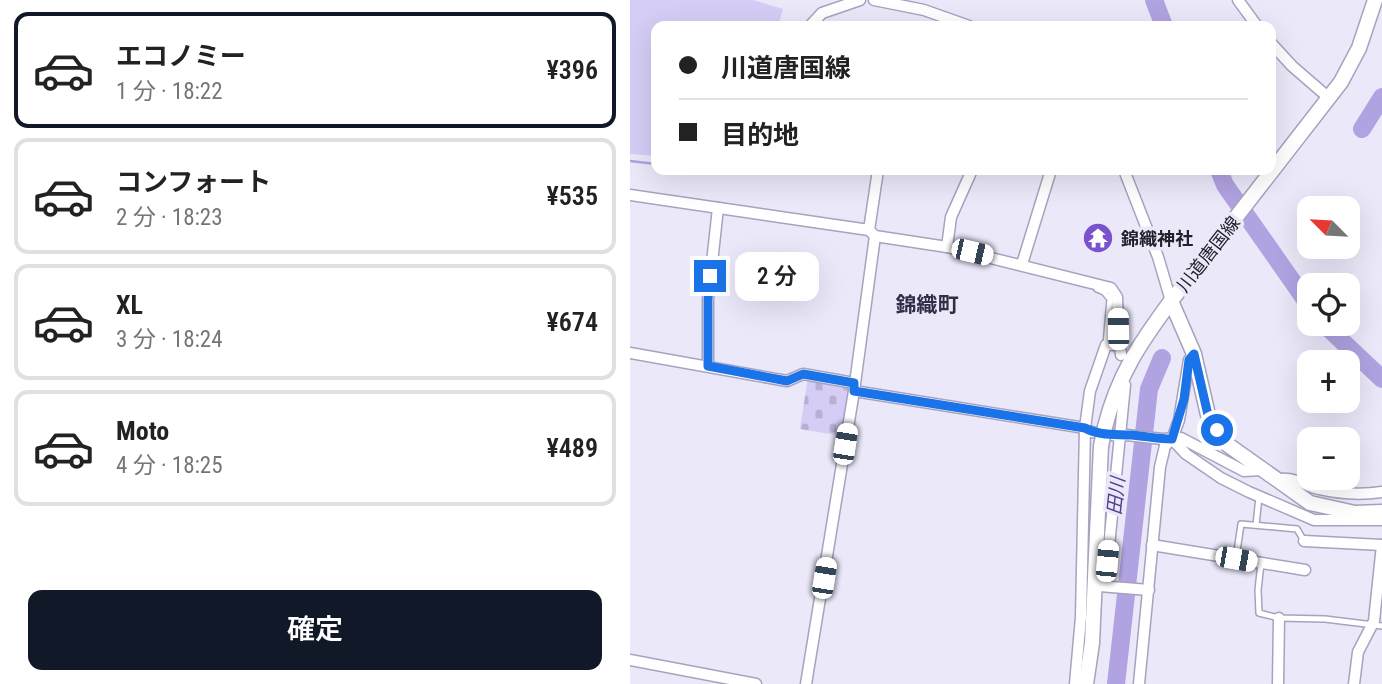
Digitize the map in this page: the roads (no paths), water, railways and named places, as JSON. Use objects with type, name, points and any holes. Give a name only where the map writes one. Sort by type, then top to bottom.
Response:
[{"type":"main road","name":"川道唐国線","points":[[1276,166],[1348,71],[1371,2]]},
{"type":"main road","name":"川道唐国線","points":[[1269,175],[1175,296],[1194,354],[1208,415],[1227,445],[1310,503],[1355,513],[1382,512]]},
{"type":"main road","points":[[1086,684],[1097,586],[1101,446],[1105,427],[1112,399],[1131,356],[1175,296]]},
{"type":"street","points":[[815,21],[822,13],[860,0]]},
{"type":"street","points":[[874,0],[924,10],[955,21]]},
{"type":"street","points":[[1238,0],[1253,21]]},
{"type":"street","points":[[1276,49],[1325,103]]},
{"type":"street","points":[[806,684],[854,387],[878,175]]},
{"type":"street","points":[[947,247],[951,218],[970,175]]},
{"type":"street","points":[[1023,264],[1050,175]]},
{"type":"street","points":[[1126,175],[1175,296]]},
{"type":"street","points":[[630,195],[947,247],[1111,288],[1117,297],[1121,350],[1106,345],[1090,391],[1085,428],[1097,586]]},
{"type":"street","points":[[708,366],[708,299],[718,208]]},
{"type":"street","points":[[630,353],[787,381],[803,374],[854,387],[1085,428],[1091,432],[1181,438],[1244,471],[1261,470]]},
{"type":"street","points":[[1139,684],[1160,467],[1167,439],[1184,399],[1189,360],[1194,354]]},
{"type":"street","points":[[1075,684],[1097,586],[1123,435],[1125,385]]},
{"type":"street","points":[[1167,439],[1221,478],[1314,520],[1382,520]]},
{"type":"street","points":[[1276,480],[1284,477],[1317,489],[1345,493],[1382,492]]},
{"type":"street","points":[[1304,541],[1382,545],[1377,625],[1358,652],[1354,684]]},
{"type":"street","points":[[1152,545],[1305,570]]},
{"type":"street","points":[[1097,586],[1146,590]]},
{"type":"street","points":[[1279,618],[1279,684]]},
{"type":"street","points":[[630,660],[756,684]]},
{"type":"lane","points":[[1075,278],[1080,283],[1104,292],[1110,299],[1106,345]]},
{"type":"lane","points":[[1256,525],[1259,496]]},
{"type":"lane","points":[[1236,559],[1241,524],[1297,529],[1304,541]]},
{"type":"lane","points":[[1261,563],[1259,613],[1279,618],[1325,619],[1377,625]]},
{"type":"waterway","points":[[1154,0],[1162,21]]},
{"type":"waterway","name":"田川","points":[[1362,129],[1382,97]]},
{"type":"waterway","points":[[630,161],[651,163]]},
{"type":"waterway","name":"田川","points":[[1221,175],[1225,185],[1297,288]]},
{"type":"waterway","points":[[1337,336],[1382,379]]},
{"type":"waterway","name":"田川","points":[[1116,684],[1149,389],[1162,358]]},
{"type":"place","name":"錦織神社","points":[[1098,238]]},
{"type":"district","name":"錦織町","points":[[927,305]]}]
